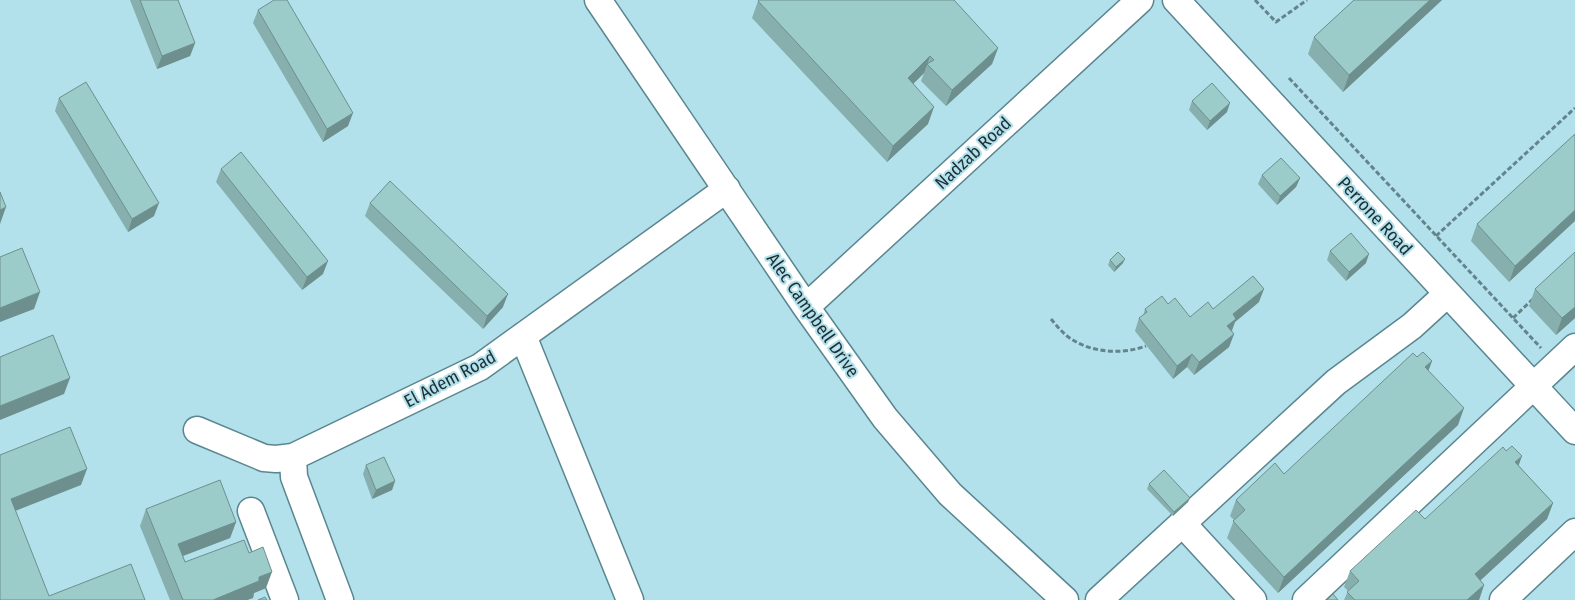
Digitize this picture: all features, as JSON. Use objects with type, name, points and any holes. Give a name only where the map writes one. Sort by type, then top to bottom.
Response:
[{"type":"lane","name":"Alec Campbell Drive","points":[[598,0],[806,306],[885,418],[950,494],[1065,600]]},
{"type":"lane","name":"Nadzab Road","points":[[806,306],[1140,0]]},
{"type":"lane","name":"Perrone Road","points":[[1176,0],[1575,431]]},
{"type":"lane","name":"El Adem Road","points":[[197,430],[264,458],[292,457],[480,367],[727,189]]},
{"type":"lane","points":[[1099,600],[1336,382],[1412,326],[1447,294]]},
{"type":"lane","points":[[523,336],[630,600]]},
{"type":"lane","points":[[1306,600],[1575,347]]},
{"type":"lane","points":[[292,457],[294,477],[340,600]]},
{"type":"lane","points":[[251,511],[285,600]]},
{"type":"lane","points":[[1182,523],[1253,600]]},
{"type":"lane","points":[[1503,600],[1575,532]]},
{"type":"path","points":[[1255,0],[1276,22],[1307,0]]},
{"type":"path","points":[[1289,78],[1556,365]]},
{"type":"path","points":[[1436,236],[1575,108]]},
{"type":"path","points":[[1512,318],[1540,292]]},
{"type":"path","points":[[1051,319],[1072,340],[1100,350],[1122,352],[1146,346]]},
{"type":"building","points":[[140,0],[178,0],[195,43],[162,56]]},
{"type":"building","points":[[274,0],[287,0],[353,113],[327,129],[258,10]]},
{"type":"building","points":[[759,0],[954,0],[998,48],[952,90],[927,64],[934,60],[930,56],[908,78],[934,107],[893,146]]},
{"type":"building","points":[[1354,0],[1430,0],[1349,75],[1314,37]]},
{"type":"building","points":[[86,82],[159,203],[132,219],[59,98]]},
{"type":"building","points":[[1212,83],[1230,103],[1210,121],[1192,101]]},
{"type":"building","points":[[1575,134],[1575,210],[1515,266],[1477,224]]},
{"type":"building","points":[[241,152],[328,261],[307,277],[221,169]]},
{"type":"building","points":[[1281,158],[1300,178],[1280,196],[1262,175]]},
{"type":"building","points":[[390,181],[508,294],[487,316],[370,203]]},
{"type":"building","points":[[0,192],[6,207],[0,210]]},
{"type":"building","points":[[1351,233],[1369,254],[1349,272],[1330,251]]},
{"type":"building","points":[[22,248],[40,292],[0,308],[0,257]]},
{"type":"building","points":[[1118,252],[1125,259],[1116,267],[1110,260]]},
{"type":"building","points":[[1575,252],[1575,307],[1562,318],[1535,289]]},
{"type":"building","points":[[1253,276],[1264,289],[1233,314],[1236,319],[1227,326],[1234,334],[1199,362],[1192,354],[1177,366],[1139,318],[1147,312],[1145,309],[1162,296],[1168,304],[1175,298],[1190,317],[1208,302],[1213,309]]},
{"type":"building","points":[[53,335],[70,378],[0,406],[0,357]]},
{"type":"building","points":[[1423,352],[1432,361],[1425,367],[1464,408],[1284,577],[1233,521],[1245,510],[1236,500],[1275,463],[1284,474],[1413,353],[1417,357]]},
{"type":"building","points":[[70,427],[87,469],[11,499],[49,596],[131,564],[145,600],[0,600],[0,455]]},
{"type":"building","points":[[1512,446],[1522,456],[1515,462],[1553,503],[1475,574],[1484,585],[1467,600],[1355,600],[1347,592],[1359,581],[1350,571],[1416,510],[1425,519],[1503,447],[1506,451]]},
{"type":"building","points":[[384,457],[395,481],[376,490],[366,465]]},
{"type":"building","points":[[1164,470],[1190,498],[1174,512],[1149,484]]},
{"type":"building","points":[[220,480],[236,522],[178,544],[185,562],[244,540],[249,553],[263,547],[272,572],[259,577],[259,581],[213,600],[183,600],[146,509]]},
{"type":"building","points":[[1333,594],[1338,600],[1327,600]]}]
